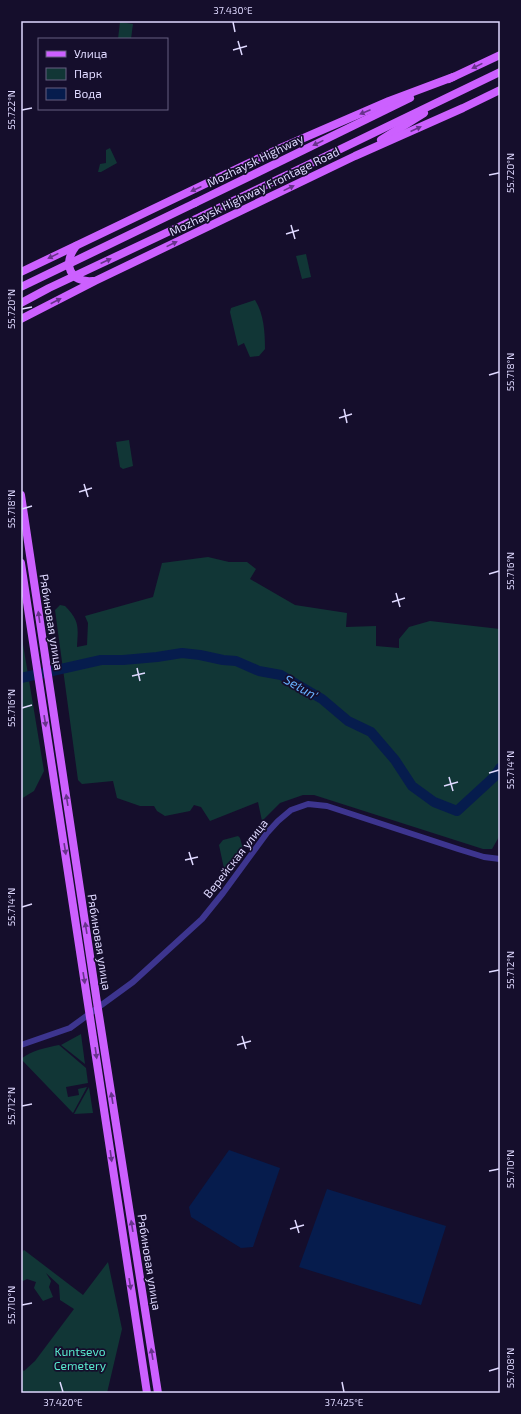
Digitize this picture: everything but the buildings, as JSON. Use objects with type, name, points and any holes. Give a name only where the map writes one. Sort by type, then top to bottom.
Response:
[{"type":"main road","name":"Mozhaysk Highway","points":[[21,287],[500,55]]},
{"type":"main road","points":[[21,303],[49,288],[500,72]]},
{"type":"main road","name":"Mozhaysk Highway Frontage Road","points":[[21,272],[276,150],[389,101],[453,77]]},
{"type":"main road","name":"Mozhaysk Highway Frontage Road","points":[[21,319],[94,281],[355,156],[500,90]]},
{"type":"main road","points":[[355,156],[459,92]]},
{"type":"main road","points":[[78,244],[71,252],[69,257],[68,261],[70,269],[75,278],[87,282],[94,281]]},
{"type":"main road","name":"Рябиновая улица","points":[[21,495],[98,1009],[158,1393]]},
{"type":"main road","name":"Рябиновая улица","points":[[21,563],[147,1393]]},
{"type":"street","name":"Верейская улица","points":[[21,1045],[70,1028],[98,1009],[132,982],[202,918],[223,893],[267,833],[291,810],[308,804],[327,806],[458,849],[500,859]]},
{"type":"green space","points":[[120,22],[133,24],[131,38],[118,38]]},
{"type":"green space","points":[[110,148],[117,163],[101,172],[98,172],[100,164],[106,163],[106,150]]},
{"type":"green space","points":[[306,254],[311,277],[302,279],[296,256]]},
{"type":"green space","points":[[255,300],[262,317],[265,349],[259,356],[250,357],[244,343],[238,346],[230,312],[231,308]]},
{"type":"green space","points":[[129,440],[133,466],[123,469],[120,467],[116,442]]},
{"type":"green space","points":[[208,557],[229,562],[247,562],[256,569],[250,579],[295,605],[347,613],[346,627],[376,626],[376,646],[399,648],[399,639],[409,627],[430,621],[500,629],[500,835],[492,849],[483,849],[314,795],[303,795],[280,803],[262,821],[258,802],[210,821],[201,807],[194,805],[190,811],[165,816],[157,811],[154,806],[140,806],[117,798],[113,781],[82,784],[78,780],[55,610],[60,605],[65,606],[70,611],[76,620],[77,625],[77,647],[87,645],[88,623],[85,616],[153,597],[162,563]]},
{"type":"green space","points":[[21,632],[44,771],[34,791],[21,799]]},
{"type":"green space","points":[[238,836],[240,838],[244,853],[226,878],[219,845],[223,840]]},
{"type":"green space","points":[[81,1034],[85,1064],[61,1045]]},
{"type":"green space","points":[[59,1045],[86,1068],[88,1083],[66,1087],[68,1097],[79,1095],[78,1089],[87,1087],[73,1113],[21,1059],[34,1051]]},
{"type":"green space","points":[[89,1087],[93,1113],[74,1114]]},
{"type":"green space","name":"Kuntsevo Cemetery","points":[[24,1250],[83,1295],[108,1262],[122,1329],[107,1393],[21,1393],[21,1369],[24,1371],[35,1361],[74,1309],[60,1300],[59,1285],[46,1273],[51,1281],[49,1287],[53,1297],[43,1301],[34,1288],[36,1282],[27,1279],[21,1282],[21,1253]]},
{"type":"water","points":[[229,1150],[280,1168],[253,1247],[241,1248],[191,1217],[189,1207]]},
{"type":"water","points":[[327,1189],[446,1226],[421,1305],[299,1267]]},
{"type":"waterway","name":"Setun'","points":[[21,678],[101,660],[123,660],[182,653],[236,661],[259,671],[281,675],[322,699],[348,721],[371,732],[395,760],[412,786],[434,802],[457,811],[494,777],[500,768]]}]
